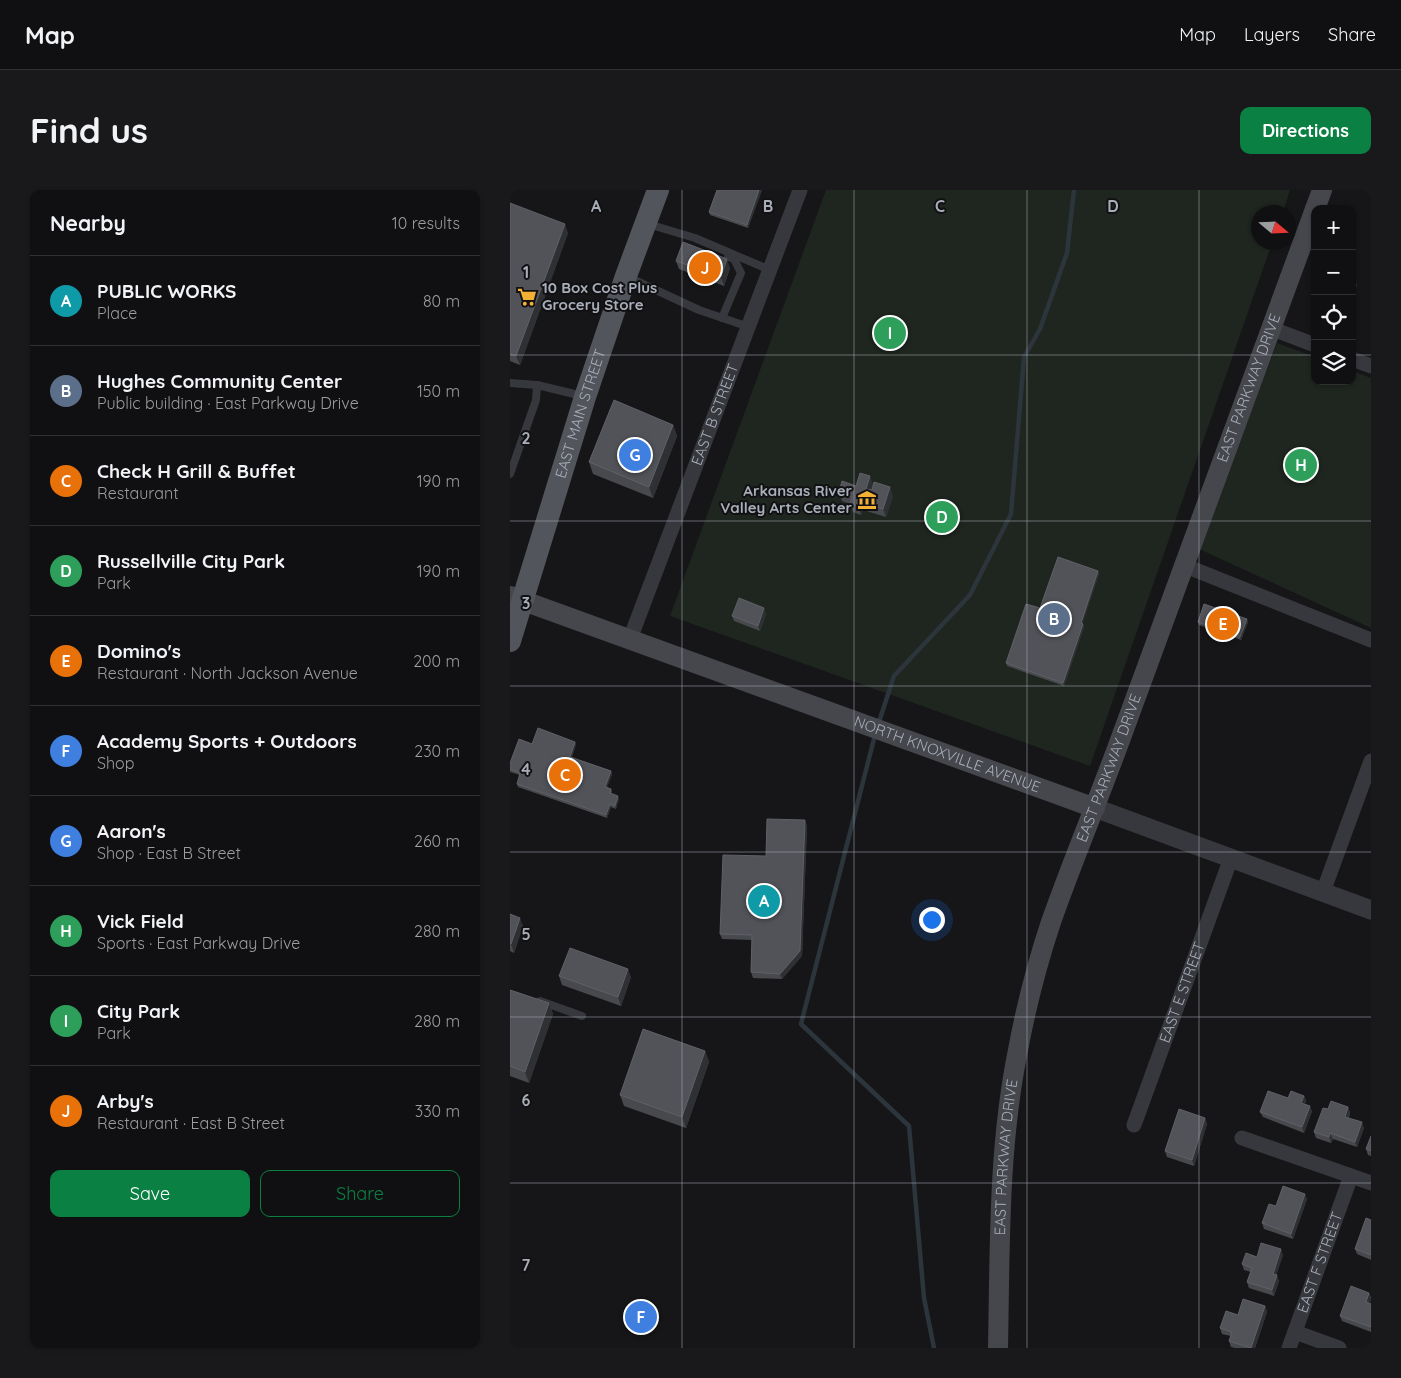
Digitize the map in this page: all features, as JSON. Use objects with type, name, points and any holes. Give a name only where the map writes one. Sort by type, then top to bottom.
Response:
[{"type":"main road","name":"EAST MAIN STREET","points":[[510,641],[517,599],[626,276],[658,190]]},
{"type":"main road","name":"EAST PARKWAY DRIVE","points":[[1316,205],[1322,190]]},
{"type":"main road","name":"EAST PARKWAY DRIVE","points":[[998,1348],[1002,1178],[1008,1109],[1018,1050],[1034,977],[1048,931],[1096,808],[1183,564],[1311,220]]},
{"type":"main road","name":"NORTH KNOXVILLE AVENUE","points":[[517,599],[1096,808]]},
{"type":"street","name":"EAST B STREET","points":[[630,639],[800,190]]},
{"type":"street","points":[[1270,328],[1311,343]]},
{"type":"street","points":[[1356,360],[1371,366]]},
{"type":"street","points":[[1183,564],[1371,640]]},
{"type":"street","points":[[1323,892],[1371,761]]},
{"type":"street","name":"NORTH KNOXVILLE AVENUE","points":[[1096,808],[1371,910]]},
{"type":"street","name":"EAST E STREET","points":[[1134,1125],[1231,858]]},
{"type":"street","points":[[1242,1138],[1371,1183]]},
{"type":"street","name":"EAST F STREET","points":[[1289,1348],[1351,1176]]},
{"type":"street","points":[[1295,1332],[1339,1348]]},
{"type":"lane","points":[[645,224],[690,237],[770,270]]},
{"type":"lane","points":[[690,237],[695,244],[734,259],[741,273],[722,318]]},
{"type":"lane","points":[[626,276],[699,310],[749,327]]},
{"type":"lane","points":[[510,383],[538,385],[585,397]]},
{"type":"lane","points":[[510,474],[536,400],[538,385]]},
{"type":"lane","points":[[528,997],[582,1016]]},
{"type":"shaded area","points":[[826,190],[1290,190],[1285,205],[1251,205],[1251,250],[1270,250],[1090,766],[670,616]]},
{"type":"shaded area","points":[[1277,343],[1311,356],[1311,385],[1356,385],[1356,372],[1371,378],[1371,628],[1199,549]]},
{"type":"building","points":[[717,190],[759,190],[747,225],[709,212]]},
{"type":"building","name":"10 Box Cost Plus Grocery Store","points":[[510,203],[565,224],[516,356],[510,354]]},
{"type":"building","points":[[683,242],[727,259],[721,277],[676,261]]},
{"type":"building","points":[[614,400],[673,425],[649,487],[589,462]]},
{"type":"building","points":[[860,473],[870,476],[866,489],[872,490],[874,482],[890,487],[883,509],[860,501],[858,506],[850,504],[852,497],[839,492],[842,481],[856,486]]},
{"type":"building","points":[[1058,557],[1098,571],[1063,683],[1006,663],[1026,604],[1040,608]]},
{"type":"building","points":[[739,598],[764,608],[758,626],[732,616]]},
{"type":"building","points":[[1204,604],[1247,619],[1240,637],[1198,622]]},
{"type":"building","points":[[538,728],[575,742],[570,757],[611,771],[605,787],[611,789],[610,793],[618,796],[615,806],[610,804],[606,815],[517,784],[520,773],[510,769],[510,763],[519,739],[532,744]]},
{"type":"building","points":[[767,819],[805,820],[800,951],[780,974],[751,972],[752,935],[720,934],[723,855],[766,856]]},
{"type":"building","points":[[510,914],[520,918],[511,944],[510,944]]},
{"type":"building","points":[[570,948],[628,969],[618,997],[559,976]]},
{"type":"building","points":[[510,990],[549,1003],[525,1072],[510,1066]]},
{"type":"building","points":[[643,1029],[705,1051],[682,1117],[620,1095]]},
{"type":"building","points":[[1268,1091],[1288,1098],[1291,1091],[1304,1096],[1301,1103],[1310,1106],[1302,1127],[1260,1112]]},
{"type":"building","points":[[1331,1101],[1348,1107],[1345,1117],[1362,1122],[1355,1142],[1330,1133],[1329,1137],[1314,1132],[1323,1108],[1328,1109]]},
{"type":"building","points":[[1179,1109],[1205,1118],[1192,1160],[1165,1151]]},
{"type":"building","points":[[1371,1136],[1371,1151],[1366,1149]]},
{"type":"building","points":[[1283,1186],[1305,1194],[1291,1234],[1262,1223],[1269,1204],[1276,1206]]},
{"type":"building","points":[[1366,1218],[1371,1220],[1371,1255],[1355,1249]]},
{"type":"building","points":[[1261,1243],[1281,1249],[1273,1274],[1277,1275],[1272,1290],[1247,1282],[1252,1268],[1242,1264],[1246,1253],[1257,1257]]},
{"type":"building","points":[[1351,1286],[1369,1293],[1366,1302],[1371,1304],[1371,1327],[1340,1316]]},
{"type":"building","points":[[1243,1299],[1265,1306],[1251,1348],[1229,1341],[1232,1332],[1220,1328],[1226,1311],[1238,1315]]},
{"type":"waterway","points":[[878,725],[894,676],[970,595],[1011,514],[1024,357],[1040,329],[1067,253],[1074,190]]},
{"type":"waterway","points":[[875,735],[801,1024],[909,1126],[924,1298],[934,1348]]},
{"type":"place","name":"Arby's","points":[[705,268]]},
{"type":"place","name":"10 Box Cost Plus Grocery Store","points":[[527,297]]},
{"type":"place","name":"City Park","points":[[890,333]]},
{"type":"place","name":"Aaron's","points":[[635,455]]},
{"type":"place","name":"Vick Field","points":[[1301,465]]},
{"type":"place","name":"Arkansas River Valley Arts Center","points":[[867,500]]},
{"type":"place","name":"Russellville City Park","points":[[942,517]]},
{"type":"place","name":"Hughes Community Center","points":[[1054,619]]},
{"type":"place","name":"Domino's","points":[[1223,624]]},
{"type":"place","name":"Check H Grill & Buffet","points":[[565,775]]},
{"type":"place","name":"PUBLIC WORKS","points":[[764,901]]},
{"type":"place","name":"Academy Sports + Outdoors","points":[[641,1317]]}]
